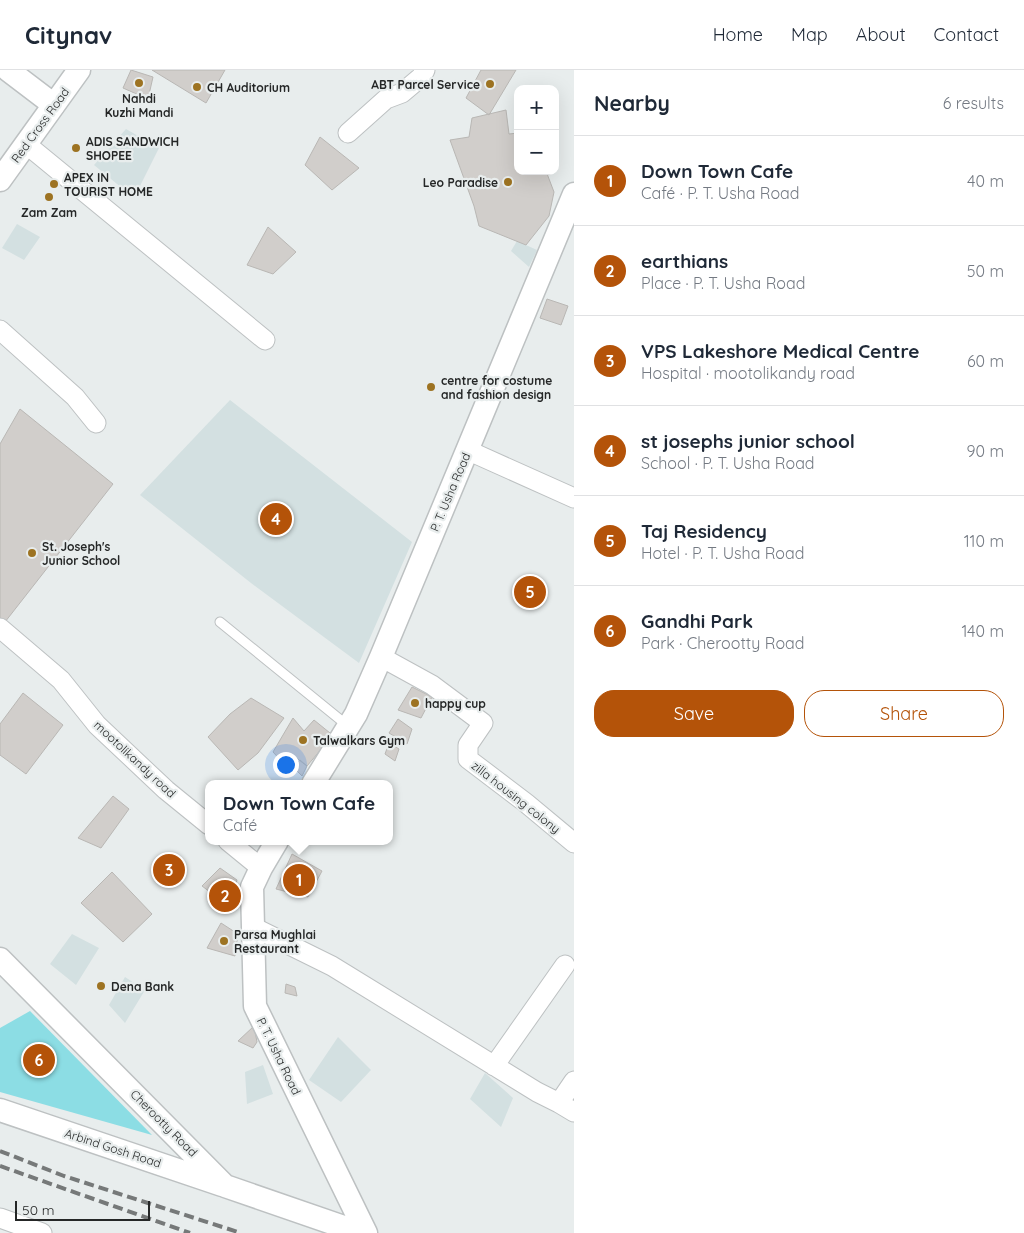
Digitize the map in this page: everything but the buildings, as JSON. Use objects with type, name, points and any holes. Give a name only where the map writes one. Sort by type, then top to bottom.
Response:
[{"type":"street","points":[[8,70],[54,105]]},
{"type":"street","name":"Red Cross Road","points":[[0,180],[79,70]]},
{"type":"street","points":[[348,133],[386,99],[402,93],[421,77],[425,70]]},
{"type":"street","points":[[26,144],[265,340]]},
{"type":"street","name":"P. T. Usha Road","points":[[315,780],[356,714],[574,194]]},
{"type":"street","points":[[0,330],[75,397],[96,423]]},
{"type":"street","points":[[467,450],[574,498]]},
{"type":"street","name":"mootolikandy road","points":[[0,628],[61,680],[98,725],[166,790],[205,822]]},
{"type":"street","name":"zilla housing colony","points":[[381,657],[432,685],[483,723],[468,745],[468,759],[526,803],[574,843]]},
{"type":"street","points":[[233,845],[260,868]]},
{"type":"street","name":"P. T. Usha Road","points":[[274,845],[260,868],[252,887],[255,1006],[366,1233]]},
{"type":"street","points":[[253,926],[332,966],[537,1092],[567,1107],[574,1081]]},
{"type":"street","name":"Cherootty Road","points":[[0,959],[226,1186],[361,1233]]},
{"type":"street","points":[[494,1066],[565,965]]},
{"type":"street","name":"Arbind Gosh Road","points":[[0,1110],[226,1186]]},
{"type":"street","points":[[0,1218],[42,1233]]},
{"type":"lane","points":[[220,622],[348,726]]},
{"type":"shaded area","points":[[126,129],[159,148],[134,198],[94,165]]},
{"type":"shaded area","points":[[17,224],[40,237],[24,260],[2,248]]},
{"type":"shaded area","points":[[517,241],[537,250],[529,267],[511,251]]},
{"type":"shaded area","points":[[230,400],[412,542],[359,663],[251,583],[140,495]]},
{"type":"shaded area","points":[[72,934],[99,948],[76,985],[50,964]]},
{"type":"shaded area","points":[[125,977],[145,990],[125,1023],[109,1005]]},
{"type":"shaded area","points":[[30,1011],[152,1135],[0,1092],[0,1028]]},
{"type":"shaded area","points":[[338,1037],[371,1070],[341,1102],[309,1080]]},
{"type":"shaded area","points":[[263,1065],[273,1094],[247,1104],[245,1072]]},
{"type":"shaded area","points":[[485,1073],[513,1098],[501,1127],[470,1099]]},
{"type":"railway","points":[[0,1151],[64,1176],[241,1233]]},
{"type":"railway","points":[[0,1166],[190,1233]]},
{"type":"place","name":"Nahdi Kuzhi Mandi","points":[[139,83]]},
{"type":"place","name":"ABT Parcel Service","points":[[490,84]]},
{"type":"place","name":"CH Auditorium","points":[[197,87]]},
{"type":"place","name":"ADIS SANDWICH SHOPEE","points":[[76,148]]},
{"type":"place","name":"Leo Paradise","points":[[508,182]]},
{"type":"place","name":"APEX IN TOURIST HOME","points":[[54,184]]},
{"type":"place","name":"Zam Zam","points":[[49,197]]},
{"type":"place","name":"centre for costume and fashion design","points":[[431,387]]},
{"type":"place","name":"st josephs junior school","points":[[276,519]]},
{"type":"place","name":"St. Joseph's Junior School","points":[[32,553]]},
{"type":"place","name":"Taj Residency","points":[[530,592]]},
{"type":"place","name":"happy cup","points":[[415,703]]},
{"type":"place","name":"Talwalkars Gym","points":[[303,740]]},
{"type":"place","name":"VPS Lakeshore Medical Centre","points":[[169,870]]},
{"type":"place","name":"Down Town Cafe","points":[[299,880]]},
{"type":"place","name":"earthians","points":[[225,896]]},
{"type":"place","name":"Parsa Mughlai Restaurant","points":[[224,941]]},
{"type":"place","name":"Dena Bank","points":[[101,986]]},
{"type":"place","name":"Gandhi Park","points":[[39,1060]]}]
